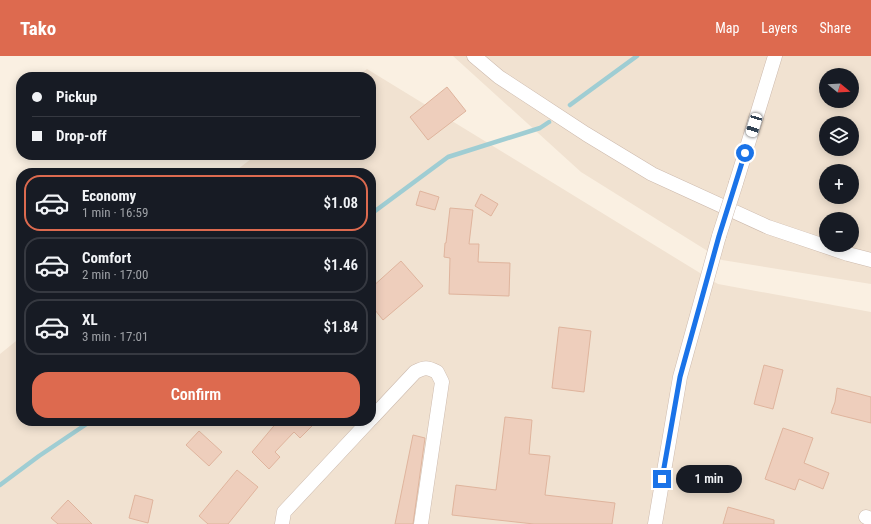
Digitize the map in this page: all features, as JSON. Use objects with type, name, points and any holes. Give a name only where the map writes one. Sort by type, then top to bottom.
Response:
[{"type":"street","points":[[474,56],[499,77],[559,117],[652,174],[768,227],[848,254],[871,260]]},
{"type":"street","points":[[655,524],[680,377],[719,236],[775,56]]},
{"type":"street","points":[[376,414],[415,372],[424,367],[430,368],[437,372],[442,382],[421,524]]},
{"type":"street","points":[[282,524],[284,512],[364,426]]},
{"type":"shaded area","points":[[453,56],[871,56],[871,284],[722,260],[581,172]]},
{"type":"shaded area","points":[[367,69],[372,72],[363,72]]},
{"type":"shaded area","points":[[376,75],[718,284],[871,312],[871,524],[0,524],[0,354],[16,341],[16,426],[376,426],[376,168],[239,168],[250,160],[376,160]]},
{"type":"building","points":[[447,87],[466,111],[428,140],[410,117]]},
{"type":"building","points":[[420,191],[439,197],[435,210],[416,205]]},
{"type":"building","points":[[481,194],[498,204],[491,216],[475,206]]},
{"type":"building","points":[[450,208],[473,210],[469,244],[479,244],[478,262],[510,263],[509,296],[449,294],[450,258],[444,257]]},
{"type":"building","points":[[401,261],[423,286],[383,320],[376,311],[376,284]]},
{"type":"building","points":[[559,327],[591,331],[584,392],[552,388]]},
{"type":"building","points":[[764,365],[783,370],[773,409],[754,404]]},
{"type":"building","points":[[837,388],[871,397],[871,423],[831,413],[835,402]]},
{"type":"building","points":[[505,417],[532,420],[529,454],[550,456],[545,495],[615,503],[612,524],[534,524],[452,515],[456,485],[496,490]]},
{"type":"building","points":[[274,426],[312,426],[300,438],[294,432],[275,452],[280,457],[269,469],[252,452]]},
{"type":"building","points":[[783,428],[813,438],[804,463],[829,473],[823,489],[799,479],[795,490],[765,479]]},
{"type":"building","points":[[199,431],[222,452],[209,466],[186,445]]},
{"type":"building","points":[[413,435],[425,438],[413,524],[395,524]]},
{"type":"building","points":[[237,470],[258,487],[228,524],[208,524],[199,516]]},
{"type":"building","points":[[135,495],[153,500],[148,523],[129,518]]},
{"type":"building","points":[[68,500],[92,524],[58,524],[51,518]]},
{"type":"building","points":[[728,507],[774,520],[774,524],[723,524]]},
{"type":"waterway","points":[[570,105],[637,56]]},
{"type":"waterway","points":[[376,210],[448,157],[540,128],[549,122]]},
{"type":"waterway","points":[[0,485],[84,426]]},
{"type":"route","points":[[662,479],[680,377],[719,236],[745,153]]}]
